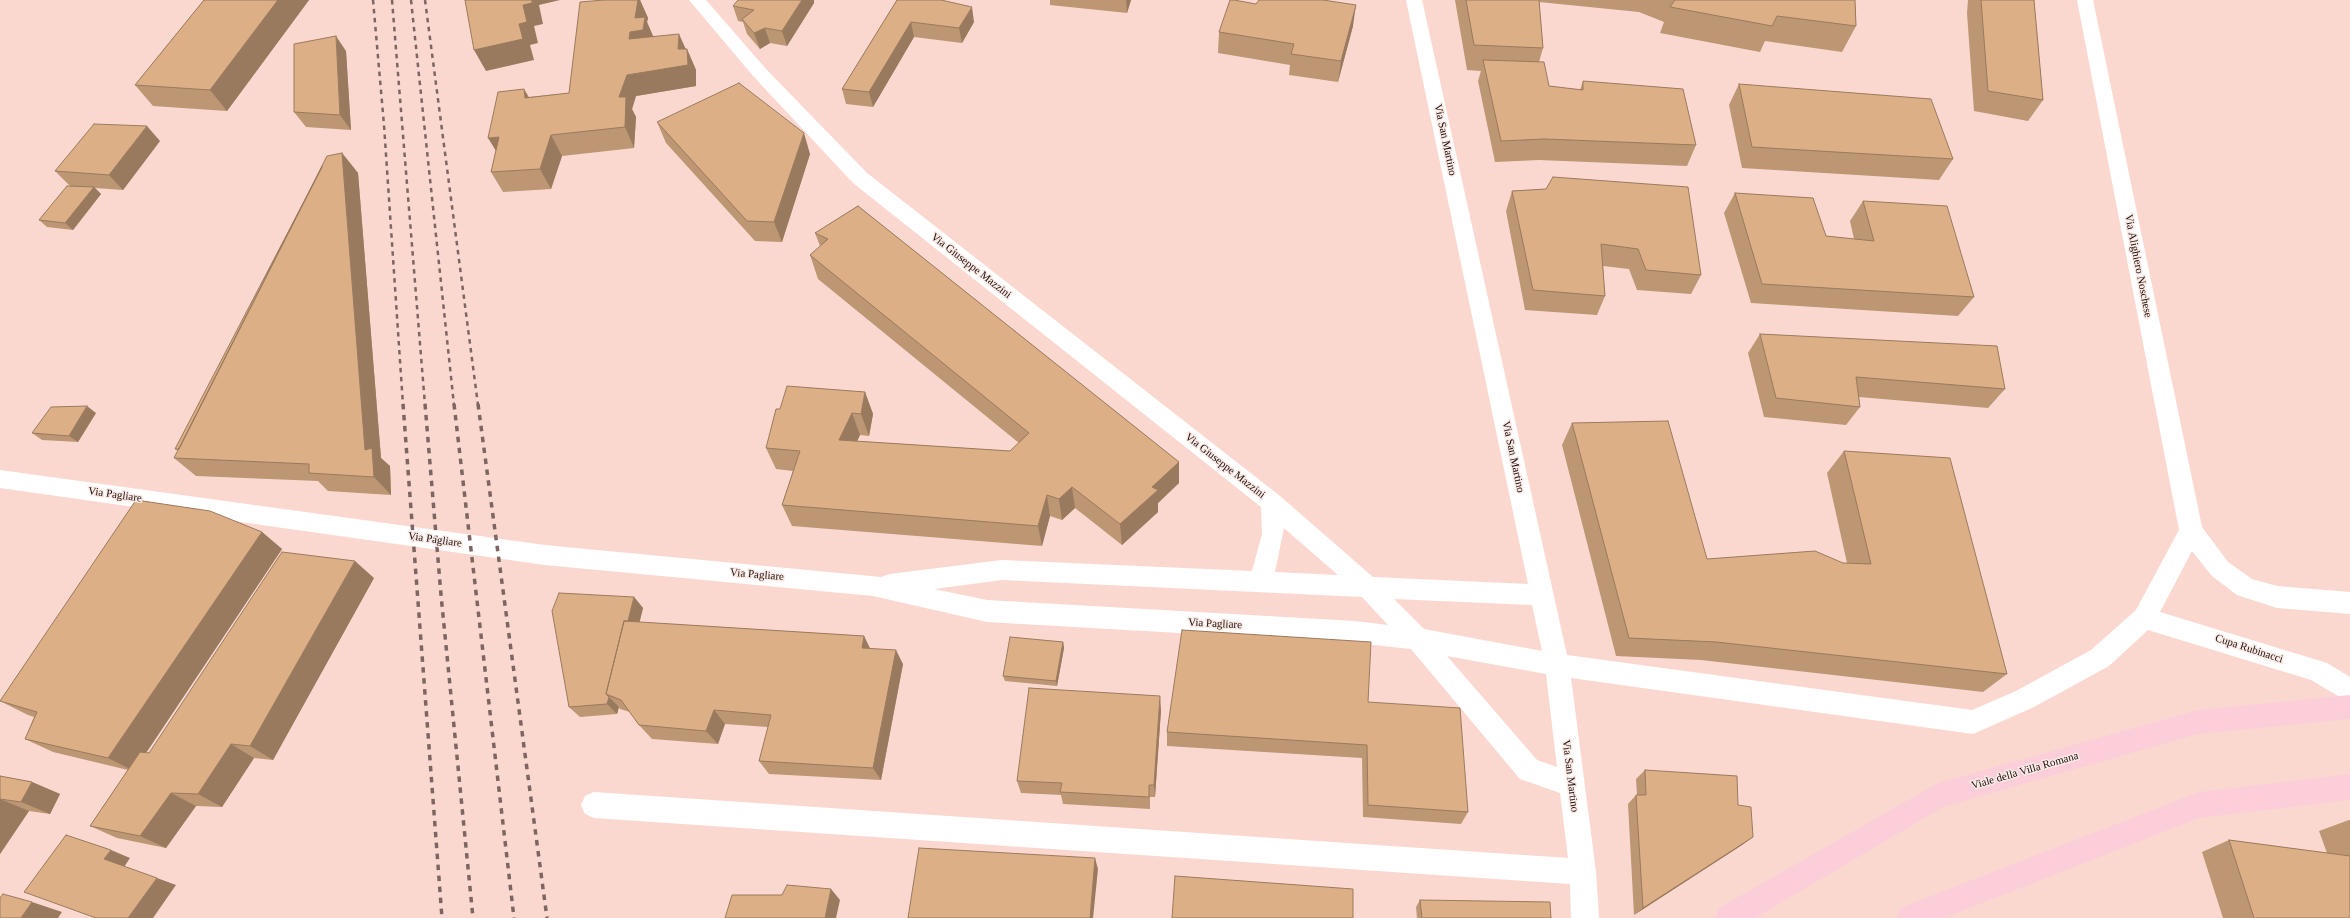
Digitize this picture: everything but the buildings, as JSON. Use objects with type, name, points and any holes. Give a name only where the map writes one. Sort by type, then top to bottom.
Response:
[{"type":"main road","name":"Viale della Villa Romana","points":[[1729,918],[1938,796],[2198,722],[2350,707]]},
{"type":"main road","points":[[1910,918],[2199,805],[2350,787]]},
{"type":"street","name":"Via Giuseppe Mazzini","points":[[697,0],[760,73],[860,178],[1272,503],[1366,585],[1417,640],[1529,770],[1571,784]]},
{"type":"street","name":"Via San Martino","points":[[1414,0],[1557,665],[1583,872],[1585,918]]},
{"type":"street","name":"Via Alighiero Noschese","points":[[2085,0],[2191,531]]},
{"type":"street","name":"Via Pagliare","points":[[0,479],[545,555],[872,586],[987,611],[1355,632],[1417,640],[1557,665],[1973,722],[2025,699],[2100,658],[2144,618],[2191,531]]},
{"type":"street","name":"Via Giuseppe Mazzini","points":[[1261,581],[1273,534],[1272,503]]},
{"type":"street","points":[[2191,531],[2220,569],[2245,588],[2277,597],[2350,603]]},
{"type":"street","name":"Via Pagliare","points":[[872,586],[1002,570],[1366,585],[1542,595]]},
{"type":"street","name":"Cupa Rubinacci","points":[[2144,618],[2318,671],[2350,690]]},
{"type":"street","points":[[594,805],[1583,872]]},
{"type":"railway","points":[[373,0],[384,125],[403,405]]},
{"type":"railway","points":[[392,0],[425,405]]},
{"type":"railway","points":[[411,0],[454,405]]},
{"type":"railway","points":[[425,0],[478,405]]},
{"type":"railway","points":[[403,404],[442,918]]},
{"type":"railway","points":[[425,404],[441,595],[473,918]]},
{"type":"railway","points":[[454,404],[514,918]]},
{"type":"railway","points":[[478,404],[547,918]]}]
